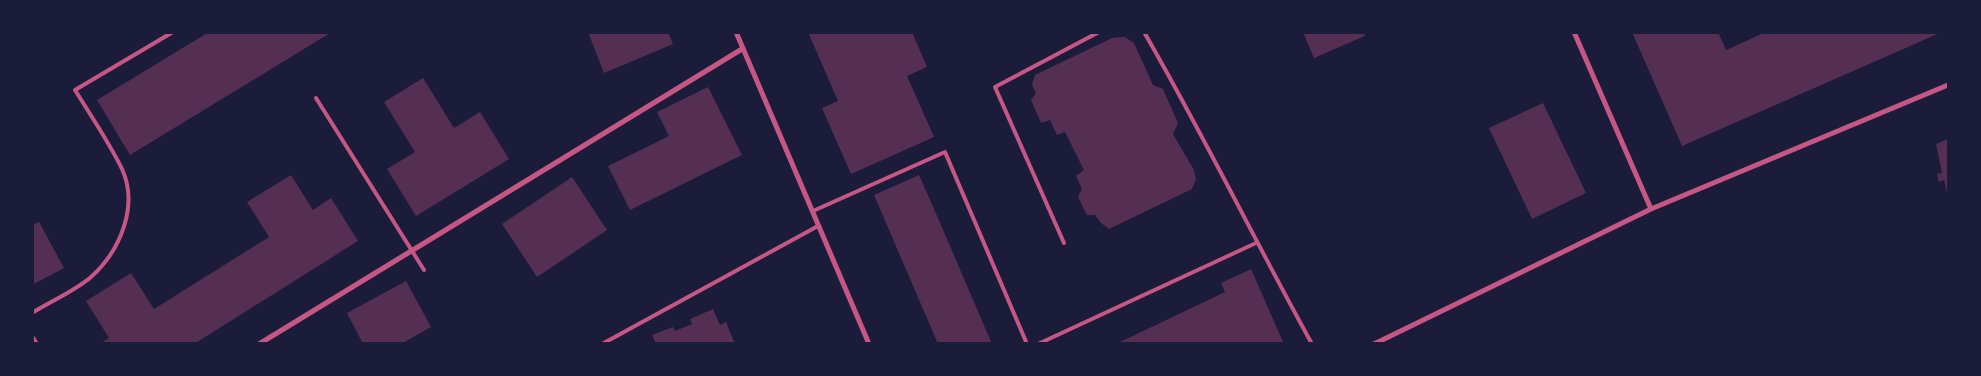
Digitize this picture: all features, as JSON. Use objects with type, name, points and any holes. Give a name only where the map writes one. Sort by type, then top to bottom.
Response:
[{"type":"street","points":[[736,32],[869,344]]},
{"type":"street","points":[[1574,32],[1651,209]]},
{"type":"street","points":[[258,344],[742,49]]},
{"type":"street","points":[[1374,344],[1651,209],[1948,85]]},
{"type":"lane","points":[[32,313],[91,277],[110,256],[124,230],[129,199],[123,171],[75,90],[173,32]]},
{"type":"lane","points":[[1064,243],[995,86],[1099,32]]},
{"type":"lane","points":[[1144,32],[1312,344]]},
{"type":"lane","points":[[316,98],[413,249],[424,270]]},
{"type":"lane","points":[[813,211],[945,152],[1028,344]]},
{"type":"lane","points":[[602,344],[818,226]]},
{"type":"lane","points":[[1038,344],[1256,243]]},
{"type":"lane","points":[[32,336],[38,344]]},
{"type":"building","points":[[209,32],[332,32],[130,155],[97,100]]},
{"type":"building","points":[[588,32],[668,32],[673,44],[604,73]]},
{"type":"building","points":[[808,32],[912,32],[927,67],[907,76],[934,137],[851,174],[822,108],[838,101]]},
{"type":"building","points":[[1303,32],[1364,32],[1365,36],[1314,58]]},
{"type":"building","points":[[1632,32],[1718,32],[1726,50],[1766,32],[1942,32],[1682,146]]},
{"type":"building","points":[[1125,37],[1134,43],[1153,85],[1163,89],[1178,123],[1173,134],[1194,170],[1196,179],[1192,189],[1109,229],[1095,215],[1087,215],[1078,197],[1082,189],[1076,176],[1084,170],[1065,132],[1057,135],[1050,120],[1041,123],[1031,100],[1036,93],[1032,85],[1035,75],[1112,38]]},
{"type":"building","points":[[423,78],[454,128],[480,112],[509,159],[416,216],[387,169],[415,152],[384,102]]},
{"type":"building","points":[[708,87],[742,155],[630,210],[608,166],[669,136],[657,112]]},
{"type":"building","points":[[1543,103],[1586,193],[1532,219],[1489,128]]},
{"type":"building","points":[[1948,139],[1948,198],[1944,180],[1939,182],[1937,174],[1942,173],[1936,144]]},
{"type":"building","points":[[291,175],[313,210],[331,198],[358,241],[194,344],[99,344],[109,338],[86,301],[131,273],[154,309],[269,237],[247,202]]},
{"type":"building","points":[[919,175],[992,344],[938,344],[874,195]]},
{"type":"building","points":[[572,177],[607,230],[537,277],[502,224]]},
{"type":"building","points":[[39,222],[64,268],[32,285],[32,225]]},
{"type":"building","points":[[1251,269],[1284,344],[1116,344],[1225,292],[1221,283]]},
{"type":"building","points":[[406,281],[431,327],[401,344],[363,344],[347,313]]},
{"type":"building","points":[[713,309],[720,325],[726,322],[735,344],[656,344],[652,335],[673,327],[675,331],[692,324],[690,319]]}]
